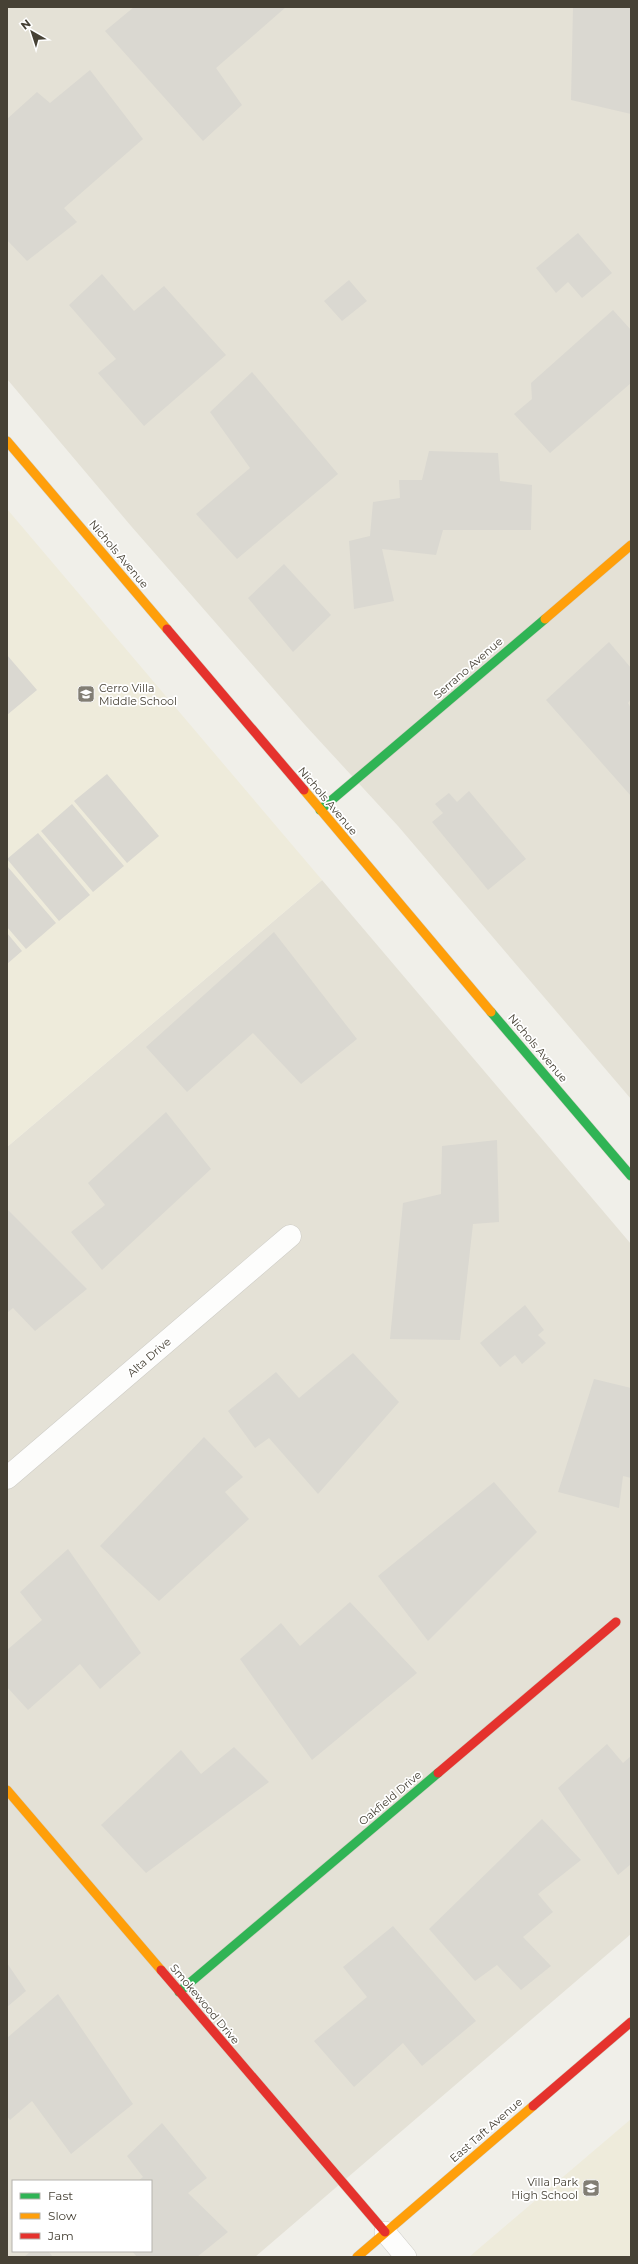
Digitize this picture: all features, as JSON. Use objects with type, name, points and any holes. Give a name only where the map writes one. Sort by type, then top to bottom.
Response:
[{"type":"street","name":"Nichols Avenue","points":[[7,441],[631,1176]]},
{"type":"street","name":"Serrano Avenue","points":[[320,810],[631,544]]},
{"type":"street","name":"Alta Drive","points":[[7,1478],[290,1236]]},
{"type":"street","name":"Oakfield Drive","points":[[179,1992],[616,1622]]},
{"type":"street","name":"Smokewood Drive","points":[[7,1790],[385,2232]]},
{"type":"street","name":"East Taft Avenue","points":[[356,2257],[631,2022]]},
{"type":"lane","points":[[385,2232],[406,2257]]},
{"type":"shaded area","points":[[7,7],[631,7],[631,1099],[398,826],[305,725],[131,526],[7,379]]},
{"type":"shaded area","name":"Cerro Villa Middle School","points":[[7,509],[322,880],[7,1147]]},
{"type":"shaded area","points":[[322,880],[631,1244],[631,1934],[255,2257],[7,2257],[7,1147]]},
{"type":"shaded area","name":"Villa Park High School","points":[[631,2119],[631,2257],[469,2257]]},
{"type":"building","points":[[134,7],[286,7],[216,68],[242,105],[203,141],[105,31]]},
{"type":"building","points":[[573,7],[631,7],[631,114],[571,100]]},
{"type":"building","points":[[90,70],[143,139],[64,208],[77,222],[27,261],[7,240],[7,119],[37,92],[50,103]]},
{"type":"building","points":[[578,233],[612,273],[582,298],[568,282],[556,293],[536,268]]},
{"type":"building","points":[[102,274],[134,311],[164,286],[226,355],[144,426],[98,373],[116,359],[69,305]]},
{"type":"building","points":[[349,280],[367,301],[342,321],[324,301]]},
{"type":"building","points":[[613,310],[631,330],[631,383],[550,453],[514,414],[532,399],[531,383]]},
{"type":"building","points":[[252,372],[338,474],[237,559],[196,514],[250,468],[210,412]]},
{"type":"building","points":[[429,451],[498,453],[500,481],[532,485],[531,530],[443,530],[436,555],[382,549],[394,601],[354,609],[349,541],[370,536],[373,502],[400,498],[399,480],[422,480]]},
{"type":"building","points":[[284,564],[331,615],[293,652],[248,598]]},
{"type":"building","points":[[609,642],[631,668],[631,699],[628,703],[631,708],[631,796],[546,700]]},
{"type":"building","points":[[7,655],[37,690],[7,715]]},
{"type":"building","points":[[107,774],[159,836],[127,863],[74,801]]},
{"type":"building","points":[[469,791],[526,859],[488,890],[432,822],[443,813],[435,804],[449,793],[457,802]]},
{"type":"building","points":[[72,804],[124,866],[93,892],[41,831]]},
{"type":"building","points":[[38,833],[90,895],[59,921],[7,859]]},
{"type":"building","points":[[7,866],[56,923],[26,949],[7,927]]},
{"type":"building","points":[[274,932],[357,1039],[301,1084],[253,1033],[187,1092],[146,1047]]},
{"type":"building","points":[[7,933],[22,951],[7,964]]},
{"type":"building","points":[[166,1112],[211,1169],[102,1270],[71,1232],[105,1205],[88,1183]]},
{"type":"building","points":[[497,1140],[499,1222],[473,1224],[460,1340],[390,1339],[403,1203],[441,1194],[442,1146]]},
{"type":"building","points":[[7,1209],[87,1289],[35,1331],[13,1308],[7,1313]]},
{"type":"building","points":[[525,1305],[544,1330],[538,1335],[546,1343],[522,1364],[515,1355],[500,1367],[480,1343]]},
{"type":"building","points":[[353,1353],[399,1402],[318,1494],[269,1438],[255,1448],[228,1411],[276,1372],[299,1398]]},
{"type":"building","points":[[594,1379],[631,1388],[631,1478],[623,1476],[619,1508],[558,1492]]},
{"type":"building","points":[[204,1437],[243,1477],[225,1492],[249,1519],[159,1601],[100,1546]]},
{"type":"building","points":[[494,1482],[537,1532],[428,1641],[378,1576]]},
{"type":"building","points":[[68,1549],[141,1653],[100,1689],[80,1664],[28,1710],[7,1687],[7,1650],[42,1620],[20,1592]]},
{"type":"building","points":[[350,1602],[417,1673],[312,1760],[240,1659],[281,1623],[300,1646]]},
{"type":"building","points":[[607,1744],[623,1763],[631,1756],[631,1864],[618,1875],[558,1788]]},
{"type":"building","points":[[234,1747],[269,1782],[146,1873],[101,1825],[181,1750],[201,1774]]},
{"type":"building","points":[[542,1819],[581,1860],[538,1894],[553,1912],[523,1937],[551,1966],[521,1990],[497,1965],[475,1981],[429,1929]]},
{"type":"building","points":[[393,1926],[476,2021],[422,2066],[403,2043],[354,2087],[314,2041],[367,1997],[343,1967]]},
{"type":"building","points":[[7,1963],[26,1991],[7,2007]]},
{"type":"building","points":[[58,1994],[133,2104],[71,2154],[32,2101],[10,2120],[7,2116],[7,2038]]},
{"type":"building","points":[[162,2123],[207,2178],[188,2193],[228,2232],[197,2257],[137,2257],[133,2252],[152,2252],[152,2180],[139,2180],[143,2177],[127,2156]]},
{"type":"building","points":[[30,2252],[49,2252],[53,2257],[24,2257]]},
{"type":"traffic: fast","points":[[320,810],[545,619]]},
{"type":"traffic: fast","points":[[491,1012],[631,1176]]},
{"type":"traffic: fast","points":[[179,1992],[438,1773]]},
{"type":"traffic: slow","points":[[7,441],[167,629]]},
{"type":"traffic: slow","points":[[545,619],[631,545]]},
{"type":"traffic: slow","points":[[304,790],[491,1012]]},
{"type":"traffic: slow","points":[[7,1790],[161,1970]]},
{"type":"traffic: slow","points":[[357,2257],[533,2106]]},
{"type":"traffic: jam","points":[[167,629],[304,790]]},
{"type":"traffic: jam","points":[[438,1773],[616,1622]]},
{"type":"traffic: jam","points":[[161,1970],[385,2232]]},
{"type":"traffic: jam","points":[[533,2106],[631,2022]]},
{"type":"place","name":"Cerro Villa Middle School","points":[[86,694]]},
{"type":"place","name":"Villa Park High School","points":[[591,2188]]}]
